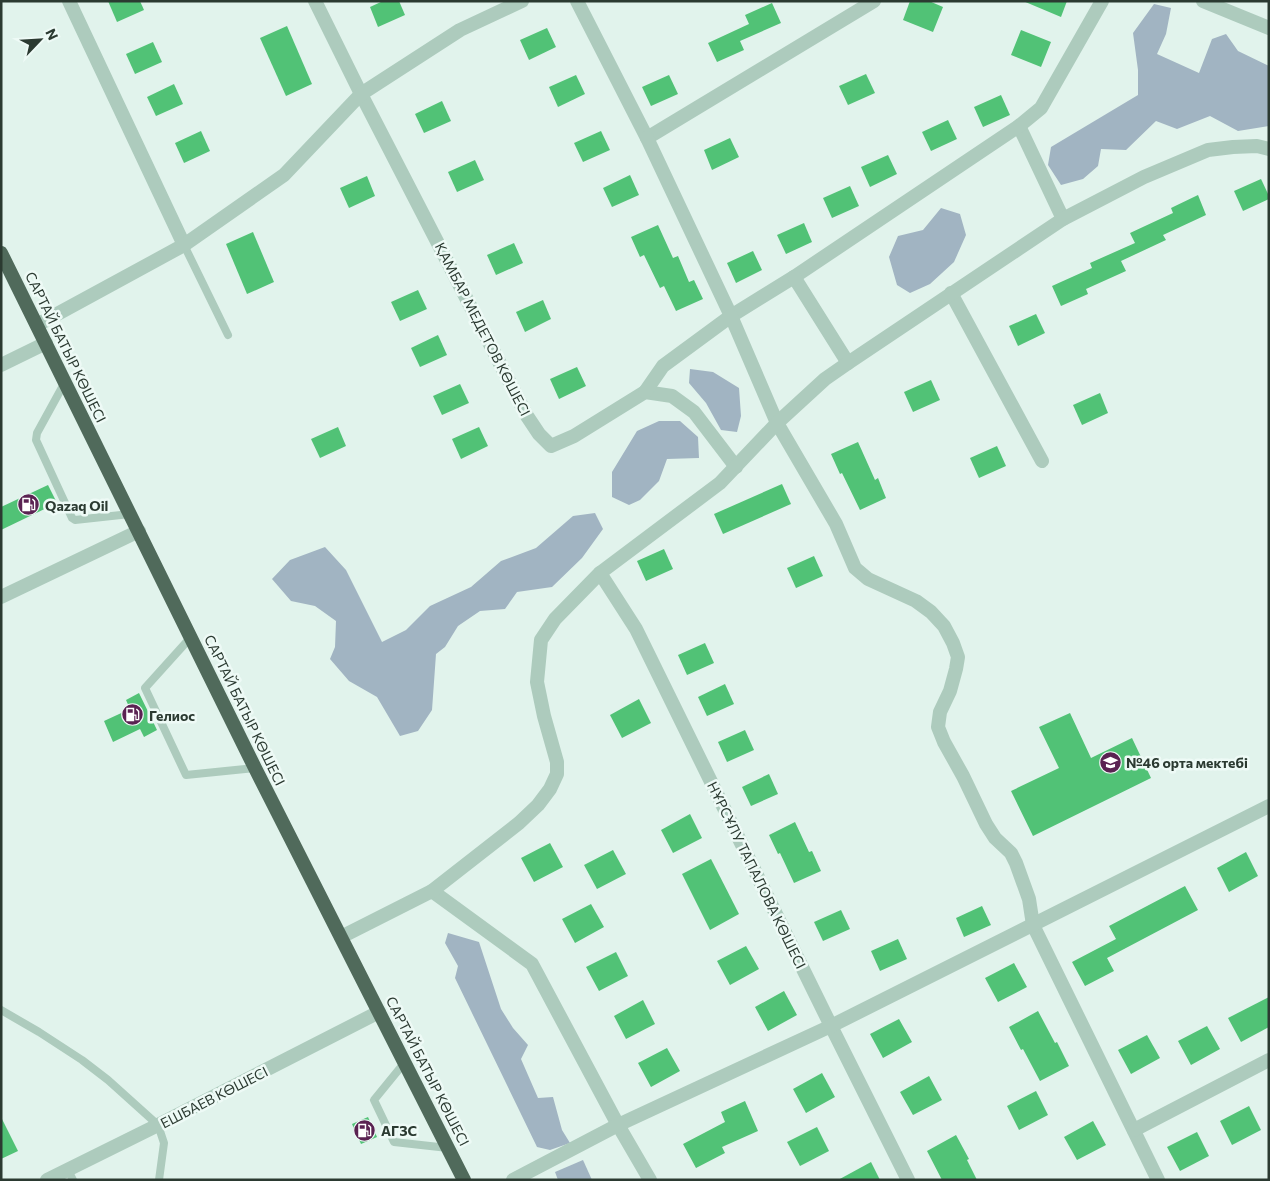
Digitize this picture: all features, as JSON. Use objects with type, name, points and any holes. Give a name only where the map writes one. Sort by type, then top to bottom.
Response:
[{"type":"highway","name":"САРТАЙ БАТЫР КӨШЕСІ","points":[[3,259],[38,326],[255,768],[464,1180]]},
{"type":"street","points":[[69,1],[184,245]]},
{"type":"street","name":"ҚАМБАР МЕДЕТОВ КӨШЕСІ","points":[[315,1],[527,416],[539,434],[551,446],[574,436],[645,392]]},
{"type":"street","points":[[38,326],[184,245],[284,175],[361,94],[460,30],[522,1]]},
{"type":"street","points":[[577,1],[647,138],[731,316],[777,422],[836,524],[855,568],[868,579],[916,601],[931,612],[944,626],[953,643],[958,657],[956,669],[950,691],[940,712],[938,727],[986,824],[995,838],[1011,853],[1016,863],[1029,899],[1033,924],[1158,1180]]},
{"type":"street","points":[[647,138],[874,1]]},
{"type":"street","points":[[736,468],[694,412],[672,396],[645,392],[664,366],[731,316],[794,277],[1019,126],[1041,108],[1102,1]]},
{"type":"street","points":[[1203,1],[1269,28]]},
{"type":"street","points":[[1019,126],[1063,219]]},
{"type":"street","points":[[341,937],[432,891],[519,823],[538,805],[557,774],[557,762],[537,682],[541,640],[555,619],[600,573],[720,483],[777,422],[825,379],[1063,219],[1144,177],[1208,150],[1249,146],[1269,149]]},
{"type":"street","points":[[794,277],[848,362]]},
{"type":"street","points":[[952,293],[1042,461]]},
{"type":"street","points":[[1,365],[46,344]]},
{"type":"street","points":[[1,597],[139,531]]},
{"type":"street","name":"НҰРСҰЛУ ТАПАЛОВА КӨШЕСІ","points":[[600,573],[636,629],[908,1180]]},
{"type":"street","points":[[513,1180],[618,1125],[831,1026],[1269,806]]},
{"type":"street","points":[[432,891],[532,964],[618,1125],[650,1180]]},
{"type":"street","name":"ЕШБАЕВ КӨШЕСІ","points":[[47,1180],[70,1175],[158,1125],[379,1012]]},
{"type":"street","points":[[1134,1130],[1269,1060]]},
{"type":"lane","points":[[184,245],[228,335]]},
{"type":"lane","points":[[65,382],[36,440],[72,518],[75,520],[130,514]]},
{"type":"lane","points":[[191,637],[145,688],[186,775],[255,768]]},
{"type":"lane","points":[[1,1010],[82,1060],[108,1080],[158,1125],[164,1143],[159,1180]]},
{"type":"lane","points":[[405,1062],[374,1100],[394,1142],[448,1148]]},
{"type":"shaded area","points":[[1154,4],[1171,8],[1166,34],[1157,54],[1199,73],[1212,39],[1226,34],[1238,51],[1269,66],[1269,126],[1238,131],[1210,116],[1177,129],[1156,121],[1126,150],[1101,149],[1098,166],[1083,179],[1061,185],[1048,165],[1051,147],[1138,95],[1138,70],[1133,33]]},
{"type":"shaded area","points":[[941,208],[960,214],[966,235],[954,262],[930,284],[910,293],[897,285],[889,257],[898,236],[923,230]]},
{"type":"shaded area","points":[[690,369],[713,372],[739,388],[741,416],[737,432],[721,430],[706,403],[689,383]]},
{"type":"shaded area","points":[[659,421],[680,421],[698,437],[699,458],[667,459],[659,481],[640,500],[629,505],[612,497],[612,472],[637,431]]},
{"type":"shaded area","points":[[595,513],[603,529],[582,558],[552,587],[517,592],[505,609],[480,611],[458,626],[445,647],[436,654],[432,710],[418,731],[400,736],[377,697],[349,681],[330,659],[335,647],[336,621],[315,606],[291,601],[272,579],[290,560],[325,547],[346,570],[382,642],[406,630],[430,606],[471,587],[501,561],[536,548],[573,516]]},
{"type":"shaded area","points":[[448,933],[479,942],[501,1009],[513,1028],[528,1045],[521,1059],[538,1098],[553,1097],[562,1130],[570,1143],[550,1150],[537,1147],[455,978],[458,966],[445,943]]},
{"type":"shaded area","points":[[583,1160],[592,1180],[558,1180],[555,1172]]},
{"type":"building","points":[[108,1],[140,1],[144,10],[117,22]]},
{"type":"building","points":[[383,1],[399,1],[405,15],[378,27],[370,7]]},
{"type":"building","points":[[910,1],[929,1],[943,7],[933,32],[903,20]]},
{"type":"building","points":[[1023,1],[1067,1],[1061,17]]},
{"type":"building","points":[[772,3],[781,23],[740,41],[744,50],[717,62],[708,43],[749,24],[745,15]]},
{"type":"building","points":[[287,26],[312,84],[286,96],[260,38]]},
{"type":"building","points":[[547,28],[556,47],[529,60],[520,40]]},
{"type":"building","points":[[1021,30],[1051,42],[1041,67],[1011,55]]},
{"type":"building","points":[[153,42],[162,62],[135,74],[126,54]]},
{"type":"building","points":[[866,74],[875,93],[848,105],[839,86]]},
{"type":"building","points":[[576,75],[585,94],[558,107],[549,87]]},
{"type":"building","points":[[669,75],[678,94],[651,106],[642,87]]},
{"type":"building","points":[[174,84],[183,104],[156,116],[147,97]]},
{"type":"building","points":[[1001,95],[1010,115],[983,127],[974,107]]},
{"type":"building","points":[[442,101],[451,121],[424,133],[415,114]]},
{"type":"building","points":[[948,120],[957,139],[931,151],[922,132]]},
{"type":"building","points":[[201,131],[210,151],[184,163],[175,143]]},
{"type":"building","points":[[601,131],[610,150],[583,162],[574,143]]},
{"type":"building","points":[[730,138],[739,157],[712,170],[704,150]]},
{"type":"building","points":[[888,155],[897,174],[870,187],[861,167]]},
{"type":"building","points":[[475,160],[484,180],[457,192],[448,172]]},
{"type":"building","points":[[630,175],[639,195],[612,207],[603,188]]},
{"type":"building","points":[[367,176],[375,196],[349,208],[340,188]]},
{"type":"building","points":[[1261,179],[1269,199],[1243,211],[1234,191]]},
{"type":"building","points":[[850,186],[859,206],[832,218],[823,198]]},
{"type":"building","points":[[1198,195],[1206,215],[1163,235],[1166,240],[1121,261],[1126,271],[1086,289],[1088,294],[1061,306],[1052,286],[1092,268],[1090,263],[1135,243],[1130,233],[1173,213],[1171,208]]},
{"type":"building","points":[[804,223],[812,242],[786,254],[777,235]]},
{"type":"building","points":[[658,225],[673,258],[678,256],[689,282],[694,280],[703,299],[676,311],[664,286],[660,288],[644,255],[640,257],[631,237]]},
{"type":"building","points":[[253,232],[274,282],[247,294],[226,244]]},
{"type":"building","points":[[514,243],[523,263],[496,275],[487,255]]},
{"type":"building","points":[[753,251],[762,270],[736,283],[727,263]]},
{"type":"building","points":[[418,290],[427,309],[400,321],[391,302]]},
{"type":"building","points":[[543,300],[551,319],[525,332],[516,312]]},
{"type":"building","points":[[1036,314],[1045,333],[1018,346],[1009,326]]},
{"type":"building","points":[[438,335],[447,355],[420,367],[411,348]]},
{"type":"building","points":[[577,367],[586,386],[559,399],[550,379]]},
{"type":"building","points":[[931,380],[940,400],[913,412],[904,392]]},
{"type":"building","points":[[460,384],[469,403],[442,415],[433,396]]},
{"type":"building","points":[[1100,393],[1108,413],[1082,425],[1073,405]]},
{"type":"building","points":[[338,427],[346,446],[320,458],[311,439]]},
{"type":"building","points":[[479,427],[488,446],[461,459],[452,439]]},
{"type":"building","points":[[858,442],[875,480],[878,478],[886,498],[860,510],[831,454]]},
{"type":"building","points":[[997,446],[1006,466],[979,478],[970,458]]},
{"type":"building","points":[[782,484],[791,504],[723,534],[714,514]]},
{"type":"building","name":"Qazaq Oil","points":[[48,485],[57,503],[1,530],[1,507]]},
{"type":"building","points":[[664,549],[673,569],[646,581],[637,561]]},
{"type":"building","points":[[814,556],[823,576],[796,588],[787,568]]},
{"type":"building","points":[[705,643],[714,663],[687,675],[678,655]]},
{"type":"building","points":[[725,684],[734,704],[707,716],[698,697]]},
{"type":"building","name":"Гелиос","points":[[139,693],[157,730],[144,737],[140,729],[113,742],[104,721],[130,709],[126,700]]},
{"type":"building","points":[[639,699],[651,723],[622,738],[610,715]]},
{"type":"building","points":[[1070,713],[1091,758],[1132,738],[1151,778],[1033,836],[1011,791],[1059,768],[1039,727]]},
{"type":"building","points":[[745,730],[754,750],[727,762],[718,742]]},
{"type":"building","points":[[769,774],[778,794],[751,806],[742,787]]},
{"type":"building","points":[[690,814],[702,838],[673,853],[661,830]]},
{"type":"building","points":[[795,822],[809,852],[812,851],[821,871],[794,883],[769,835]]},
{"type":"building","points":[[550,843],[563,867],[534,882],[521,858]]},
{"type":"building","points":[[613,850],[626,874],[597,889],[584,865]]},
{"type":"building","points":[[1246,852],[1258,876],[1229,892],[1217,868]]},
{"type":"building","points":[[711,859],[739,914],[710,930],[682,874]]},
{"type":"building","points":[[1185,886],[1198,910],[1107,958],[1114,971],[1085,986],[1072,962],[1116,939],[1109,926]]},
{"type":"building","points":[[591,904],[604,927],[575,943],[562,919]]},
{"type":"building","points":[[982,906],[991,925],[964,937],[956,918]]},
{"type":"building","points":[[841,910],[850,929],[823,941],[814,922]]},
{"type":"building","points":[[898,939],[907,959],[880,971],[871,951]]},
{"type":"building","points":[[746,946],[759,969],[730,985],[717,961]]},
{"type":"building","points":[[616,952],[628,976],[599,991],[586,967]]},
{"type":"building","points":[[1014,963],[1027,987],[998,1002],[985,978]]},
{"type":"building","points":[[784,991],[797,1015],[768,1031],[755,1007]]},
{"type":"building","points":[[1269,997],[1269,1027],[1241,1042],[1228,1018]]},
{"type":"building","points":[[643,1000],[655,1024],[626,1039],[614,1016]]},
{"type":"building","points":[[1038,1011],[1069,1066],[1040,1081],[1009,1027]]},
{"type":"building","points":[[899,1019],[912,1042],[883,1058],[870,1034]]},
{"type":"building","points":[[1207,1026],[1220,1049],[1191,1065],[1178,1041]]},
{"type":"building","points":[[1147,1035],[1160,1058],[1131,1074],[1118,1050]]},
{"type":"building","points":[[667,1048],[680,1071],[651,1087],[638,1063]]},
{"type":"building","points":[[822,1073],[835,1097],[806,1113],[793,1089]]},
{"type":"building","points":[[929,1076],[942,1100],[913,1115],[900,1092]]},
{"type":"building","points":[[1036,1091],[1048,1115],[1019,1130],[1007,1106]]},
{"type":"building","points":[[745,1101],[758,1131],[722,1147],[725,1153],[696,1168],[683,1144],[725,1122],[721,1112]]},
{"type":"building","points":[[1249,1106],[1261,1130],[1232,1145],[1220,1121]]},
{"type":"building","points":[[1,1117],[18,1151],[1,1159]]},
{"type":"building","points":[[368,1117],[377,1137],[361,1144],[352,1124]]},
{"type":"building","points":[[1093,1121],[1106,1145],[1077,1160],[1064,1137]]},
{"type":"building","points":[[817,1127],[829,1151],[800,1166],[787,1142]]},
{"type":"building","points":[[1197,1132],[1209,1156],[1180,1171],[1167,1147]]},
{"type":"building","points":[[956,1135],[969,1159],[967,1160],[977,1180],[942,1180],[927,1151]]},
{"type":"building","points":[[871,1162],[880,1180],[838,1180]]},
{"type":"place","name":"Qazaq Oil","points":[[29,505]]},
{"type":"place","name":"Гелиос","points":[[133,715]]},
{"type":"place","name":"№46 орта мектебі","points":[[1110,762]]},
{"type":"place","name":"АГЗС","points":[[365,1130]]}]
